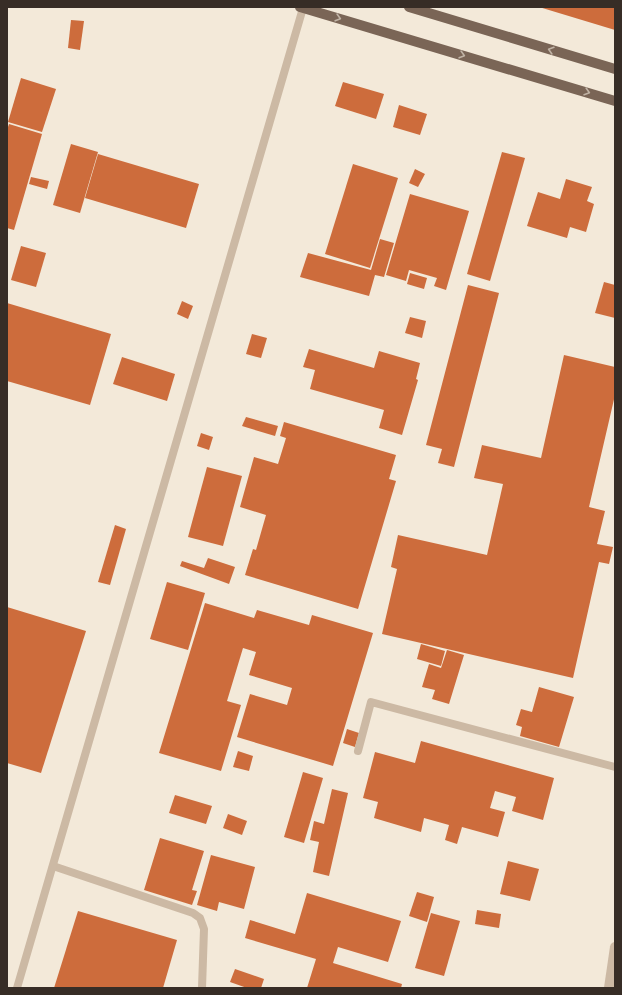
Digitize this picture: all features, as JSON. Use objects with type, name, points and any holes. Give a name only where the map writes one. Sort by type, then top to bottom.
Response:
[{"type":"main road","points":[[302,7],[615,101]]},
{"type":"main road","points":[[409,7],[615,69]]},
{"type":"street","points":[[608,988],[615,947]]},
{"type":"lane","points":[[17,988],[302,7]]},
{"type":"lane","points":[[358,752],[371,702],[615,767]]},
{"type":"lane","points":[[53,866],[193,913],[200,918],[204,929],[202,988]]},
{"type":"building","points":[[539,7],[615,7],[615,30]]},
{"type":"building","points":[[71,20],[84,21],[80,50],[68,48]]},
{"type":"building","points":[[21,78],[56,89],[42,132],[8,122]]},
{"type":"building","points":[[343,82],[384,94],[376,119],[335,106]]},
{"type":"building","points":[[399,105],[427,114],[420,135],[393,127]]},
{"type":"building","points":[[9,124],[42,134],[14,230],[7,228],[7,130]]},
{"type":"building","points":[[71,144],[98,152],[80,213],[53,205]]},
{"type":"building","points":[[502,152],[525,158],[490,281],[467,274]]},
{"type":"building","points":[[98,154],[199,184],[186,228],[85,198]]},
{"type":"building","points":[[353,164],[398,178],[370,268],[325,254]]},
{"type":"building","points":[[415,169],[425,174],[418,187],[409,183]]},
{"type":"building","points":[[31,177],[49,181],[47,189],[29,184]]},
{"type":"building","points":[[566,179],[592,187],[587,201],[594,204],[586,232],[570,227],[567,238],[527,226],[538,192],[560,199]]},
{"type":"building","points":[[410,194],[469,211],[446,290],[434,286],[437,278],[409,270],[406,281],[386,275]]},
{"type":"building","points":[[380,239],[394,243],[384,277],[375,275],[369,296],[300,277],[308,253],[371,270]]},
{"type":"building","points":[[21,246],[46,253],[36,287],[11,280]]},
{"type":"building","points":[[410,273],[427,278],[424,289],[407,284]]},
{"type":"building","points":[[604,282],[615,285],[615,318],[595,313]]},
{"type":"building","points":[[468,285],[499,293],[454,467],[438,463],[442,449],[426,445]]},
{"type":"building","points":[[182,301],[193,306],[188,319],[177,314]]},
{"type":"building","points":[[7,303],[111,334],[90,405],[7,381]]},
{"type":"building","points":[[410,317],[426,321],[422,338],[405,333]]},
{"type":"building","points":[[252,334],[267,338],[261,358],[246,354]]},
{"type":"building","points":[[309,349],[374,368],[379,351],[420,363],[416,379],[418,380],[402,435],[379,428],[384,410],[310,389],[315,370],[303,367]]},
{"type":"building","points":[[564,355],[615,367],[615,395],[589,507],[605,511],[597,544],[613,547],[609,564],[599,562],[573,678],[382,634],[397,569],[391,567],[398,535],[487,555],[503,484],[474,478],[482,445],[541,458]]},
{"type":"building","points":[[122,357],[175,374],[167,401],[113,384]]},
{"type":"building","points":[[246,417],[278,426],[275,436],[242,426]]},
{"type":"building","points":[[284,422],[396,455],[389,479],[396,481],[358,609],[245,575],[253,549],[256,550],[266,515],[240,507],[254,457],[278,464],[286,438],[280,436]]},
{"type":"building","points":[[201,433],[213,437],[209,450],[197,446]]},
{"type":"building","points":[[207,467],[242,476],[223,546],[188,537]]},
{"type":"building","points":[[115,525],[126,529],[110,585],[98,582]]},
{"type":"building","points":[[208,558],[235,567],[229,584],[180,566],[182,561],[204,568]]},
{"type":"building","points":[[167,582],[205,593],[188,650],[150,639]]},
{"type":"building","points":[[205,603],[254,618],[257,610],[309,625],[312,615],[373,633],[333,766],[237,737],[250,694],[287,705],[292,688],[249,675],[256,652],[243,648],[227,701],[241,705],[221,771],[159,753]]},
{"type":"building","points":[[7,607],[86,631],[41,773],[7,763]]},
{"type":"building","points":[[421,644],[445,651],[441,666],[417,659]]},
{"type":"building","points":[[447,650],[464,655],[449,704],[432,699],[435,690],[422,687],[429,664],[441,668]]},
{"type":"building","points":[[539,687],[574,697],[559,747],[520,736],[522,727],[516,725],[521,709],[532,712]]},
{"type":"building","points":[[347,729],[359,733],[355,747],[343,743]]},
{"type":"building","points":[[421,741],[554,778],[543,820],[512,811],[516,797],[495,791],[490,808],[505,812],[498,837],[462,827],[457,844],[445,840],[449,825],[424,818],[421,832],[374,818],[378,802],[363,798],[375,752],[415,763]]},
{"type":"building","points":[[238,751],[253,756],[249,771],[233,767]]},
{"type":"building","points":[[303,772],[323,778],[304,843],[284,837]]},
{"type":"building","points":[[332,789],[348,793],[329,876],[313,872],[319,842],[310,840],[314,821],[324,824]]},
{"type":"building","points":[[175,795],[212,806],[206,824],[169,813]]},
{"type":"building","points":[[228,814],[247,821],[242,835],[223,828]]},
{"type":"building","points":[[160,838],[204,851],[192,890],[197,891],[192,905],[144,890]]},
{"type":"building","points":[[211,855],[255,867],[244,909],[219,902],[217,911],[197,905]]},
{"type":"building","points":[[508,861],[539,869],[530,901],[500,894]]},
{"type":"building","points":[[417,892],[434,897],[427,922],[409,916]]},
{"type":"building","points":[[307,893],[401,921],[388,962],[338,947],[333,963],[402,984],[401,988],[307,988],[316,959],[245,938],[250,920],[295,934]]},
{"type":"building","points":[[477,910],[501,914],[499,928],[475,924]]},
{"type":"building","points":[[78,911],[177,940],[163,988],[54,988]]},
{"type":"building","points":[[431,913],[460,921],[444,976],[415,968]]},
{"type":"building","points":[[235,969],[264,979],[261,988],[247,988],[230,982]]}]
